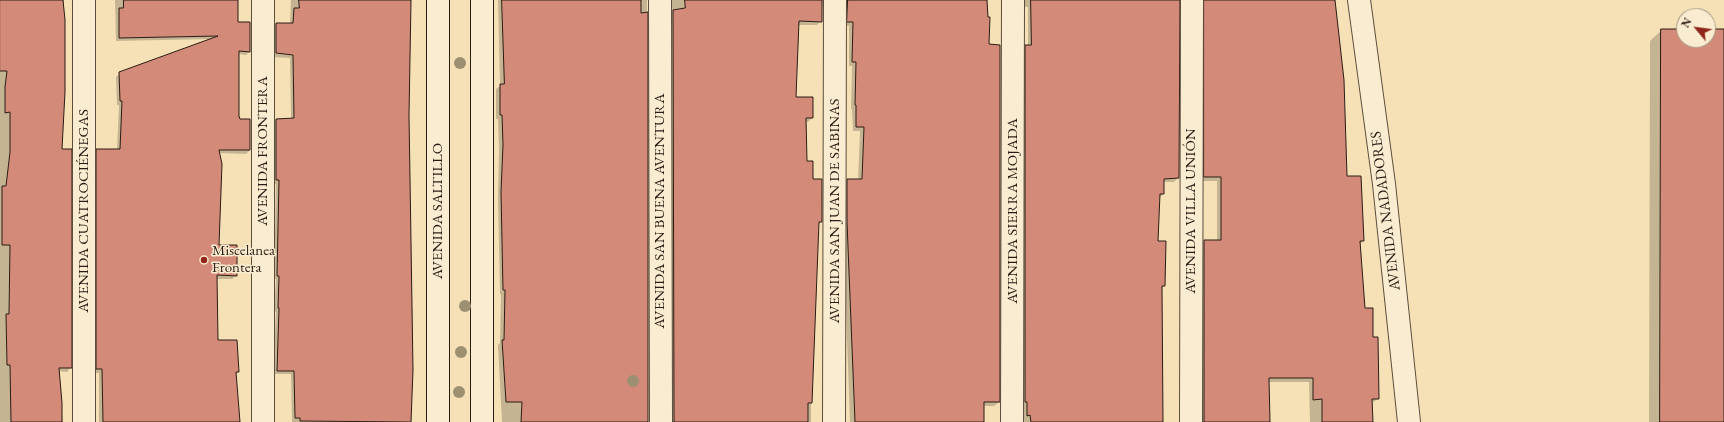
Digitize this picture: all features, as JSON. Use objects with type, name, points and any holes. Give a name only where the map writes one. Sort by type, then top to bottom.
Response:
[{"type":"street","name":"AVENIDA CUATROCIÉNEGAS","points":[[84,0],[84,422]]},
{"type":"street","name":"AVENIDA FRONTERA","points":[[263,0],[263,422]]},
{"type":"street","name":"AVENIDA SALTILLO","points":[[438,0],[438,422]]},
{"type":"street","points":[[482,0],[482,422]]},
{"type":"street","name":"AVENIDA SAN BUENA AVENTURA","points":[[660,0],[661,422]]},
{"type":"street","name":"AVENIDA SAN JUAN DE SABINAS","points":[[834,422],[835,0]]},
{"type":"street","name":"AVENIDA SIERRA MOJADA","points":[[1012,422],[1013,0]]},
{"type":"street","name":"AVENIDA VILLA UNIÓN","points":[[1191,422],[1192,0]]},
{"type":"street","name":"AVENIDA NADADORES","points":[[1359,0],[1384,184],[1409,422]]},
{"type":"building","points":[[0,0],[63,0],[65,20],[65,92],[62,149],[72,149],[72,368],[59,368],[62,422],[11,422],[10,365],[7,365],[6,314],[9,314],[10,245],[2,245],[2,186],[6,186],[10,152],[10,112],[5,113],[5,87],[7,71],[0,71]]},
{"type":"building","points":[[124,0],[238,0],[238,22],[250,22],[250,52],[239,51],[239,116],[240,119],[250,119],[250,150],[219,150],[222,164],[219,245],[237,245],[237,276],[217,275],[218,340],[237,340],[239,372],[236,372],[240,422],[103,422],[102,369],[96,369],[96,149],[120,149],[122,101],[120,101],[119,72],[218,36],[119,38],[119,8],[123,8]]},
{"type":"building","points":[[299,0],[411,0],[409,115],[413,370],[411,422],[300,421],[300,418],[295,418],[294,371],[277,371],[279,308],[279,276],[277,276],[279,180],[276,180],[276,119],[294,118],[293,55],[276,53],[276,23],[293,23],[294,8],[299,8]]},
{"type":"building","points":[[502,0],[641,0],[641,13],[648,12],[648,422],[521,422],[522,402],[506,402],[502,340],[504,340],[505,290],[503,290],[501,192],[503,145],[502,115],[500,115],[500,84],[504,84]]},
{"type":"building","points":[[685,0],[822,0],[822,22],[799,21],[796,97],[813,97],[813,118],[806,118],[807,161],[813,161],[813,179],[822,179],[822,222],[819,222],[812,403],[808,403],[808,422],[674,422],[673,10],[685,8]]},
{"type":"building","points":[[848,0],[987,0],[988,17],[990,17],[989,44],[1000,45],[1000,402],[984,402],[984,422],[855,422],[847,222],[847,179],[862,179],[864,127],[856,127],[856,62],[852,62],[853,22],[847,22]]},
{"type":"building","points":[[1031,0],[1180,0],[1179,178],[1164,179],[1164,194],[1160,194],[1158,241],[1166,241],[1165,286],[1162,286],[1163,422],[1031,422],[1030,415],[1027,416],[1027,402],[1025,402],[1025,45],[1031,45]]},
{"type":"building","points":[[1204,0],[1335,0],[1344,80],[1347,176],[1361,176],[1364,241],[1360,241],[1365,308],[1373,308],[1373,337],[1378,337],[1379,399],[1372,399],[1373,422],[1322,422],[1322,399],[1313,400],[1313,378],[1269,378],[1270,422],[1204,422],[1204,240],[1221,240],[1221,177],[1204,177]]},
{"type":"building","points":[[1661,29],[1676,29],[1676,48],[1716,48],[1716,29],[1724,29],[1724,422],[1660,422]]},
{"type":"place","name":"Miscelanea Frontera","points":[[204,260]]}]
